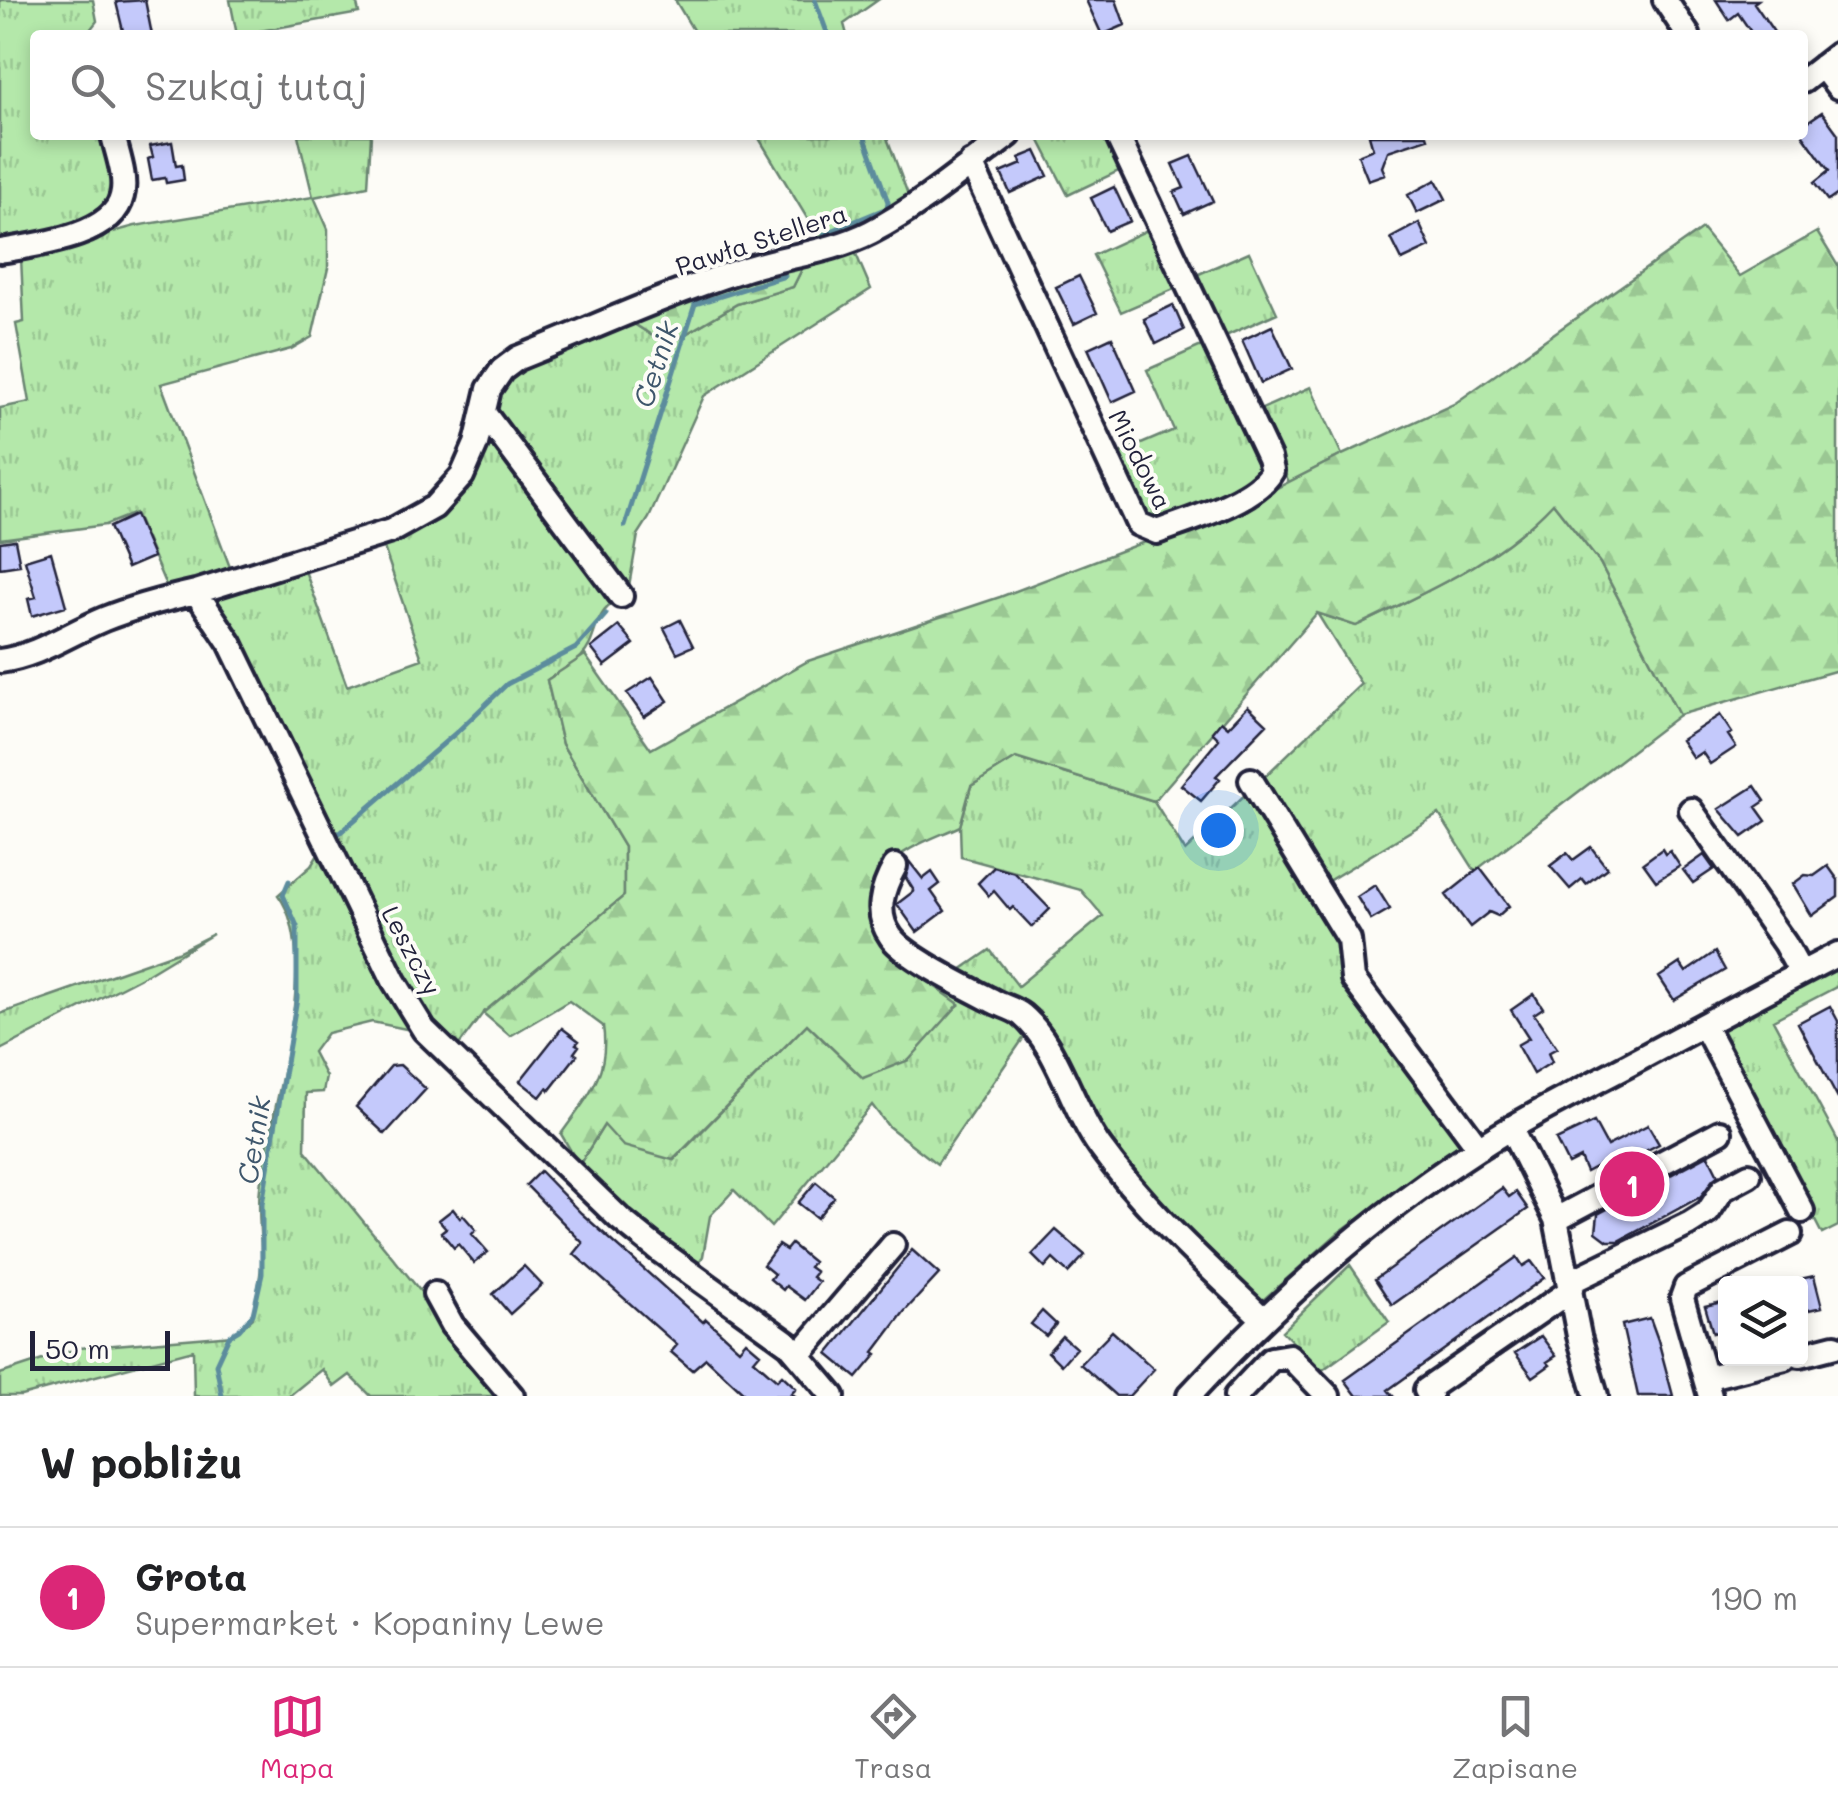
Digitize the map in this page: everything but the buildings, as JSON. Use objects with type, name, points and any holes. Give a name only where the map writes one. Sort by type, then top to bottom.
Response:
[{"type":"street","points":[[1665,0],[1685,30]]},
{"type":"street","points":[[1808,77],[1830,60],[1838,88]]},
{"type":"street","points":[[0,251],[72,236],[114,213],[122,198],[123,184],[117,140]]},
{"type":"street","name":"Pawła Stellera","points":[[196,592],[390,530],[434,507],[462,476],[489,389],[502,370],[518,358],[716,278],[868,233],[916,206],[1002,140]]},
{"type":"street","name":"Miodowa","points":[[971,164],[1138,524],[1156,532],[1213,511],[1266,483],[1272,470],[1120,140]]},
{"type":"street","points":[[484,413],[621,596]]},
{"type":"street","points":[[0,661],[25,657],[103,620],[196,592]]},
{"type":"street","name":"Leszczy","points":[[196,592],[230,644],[394,980],[424,1030],[620,1219],[774,1331],[800,1354],[834,1396]]},
{"type":"street","points":[[1251,780],[1348,940],[1353,979],[1478,1148]]},
{"type":"street","points":[[1690,810],[1785,944],[1801,973]]},
{"type":"street","points":[[894,866],[880,904],[883,922],[893,940],[936,970],[1021,1014],[1044,1042],[1096,1142],[1132,1190],[1264,1319]]},
{"type":"street","points":[[1189,1396],[1264,1319],[1369,1228],[1478,1148],[1838,955]]},
{"type":"street","points":[[1704,1025],[1802,1211]]},
{"type":"street","points":[[1511,1128],[1556,1219],[1596,1396]]},
{"type":"street","points":[[1556,1219],[1720,1132]]},
{"type":"street","points":[[1430,1396],[1426,1390],[1570,1286],[1689,1224],[1708,1212],[1722,1189],[1749,1175]]},
{"type":"street","points":[[1764,1366],[1708,1387],[1682,1298],[1686,1287],[1790,1234]]},
{"type":"street","points":[[800,1354],[893,1244]]},
{"type":"street","points":[[435,1294],[452,1325],[512,1396]]},
{"type":"street","points":[[1808,1353],[1835,1346]]},
{"type":"street","points":[[1236,1396],[1271,1359],[1289,1356],[1328,1396]]},
{"type":"green space","points":[[0,0],[93,0],[97,21],[90,30],[30,30],[30,140],[106,140],[116,184],[114,202],[96,218],[0,243]]},
{"type":"green space","points":[[230,0],[356,0],[359,13],[265,30],[236,30]]},
{"type":"green space","points":[[675,0],[878,0],[844,24],[846,30],[693,30]]},
{"type":"green space","points":[[299,140],[371,140],[368,186],[314,197],[328,229],[328,268],[312,337],[291,349],[161,384],[231,570],[167,588],[135,513],[105,525],[0,539],[0,408],[30,402],[16,324],[24,322],[21,257],[135,226],[313,197]]},
{"type":"green space","points":[[760,140],[888,140],[910,200],[864,227],[822,243]]},
{"type":"green space","points":[[1040,140],[1108,140],[1123,169],[1068,195]]},
{"type":"green space","points":[[1154,227],[1181,286],[1121,312],[1093,255]]},
{"type":"green space","points":[[1702,229],[1740,276],[1817,232],[1838,266],[1838,670],[1679,715],[1600,563],[1553,503],[1485,559],[1356,626],[1317,613],[1154,801],[1016,758],[971,786],[960,826],[901,855],[886,868],[874,890],[871,911],[877,930],[889,947],[959,1004],[909,1060],[863,1078],[807,1024],[673,1160],[623,1146],[604,1125],[579,1165],[561,1134],[595,1084],[603,1058],[603,1026],[569,1001],[510,1036],[483,1013],[624,896],[624,847],[562,744],[547,680],[585,655],[651,749],[808,661],[1216,519],[1454,404]]},
{"type":"green space","points":[[853,247],[871,289],[704,396],[638,535],[627,597],[493,409],[494,396],[509,373],[628,320],[667,345],[737,304],[793,287],[806,261]]},
{"type":"green space","points":[[1249,252],[1277,313],[1221,338],[1192,277]]},
{"type":"green space","points":[[806,261],[793,287],[737,304],[667,345],[628,320],[720,283]]},
{"type":"green space","points":[[1206,344],[1264,470],[1216,499],[1161,524],[1145,522],[1113,456],[1174,430],[1147,370]]},
{"type":"green space","points":[[1311,387],[1342,455],[1289,482],[1255,412]]},
{"type":"green space","points":[[487,445],[496,445],[617,601],[603,612],[582,656],[547,680],[562,744],[624,847],[624,896],[483,1013],[456,1049],[424,1016],[215,607],[217,595],[303,565],[347,686],[422,659],[382,542]]},
{"type":"green space","points":[[1553,503],[1600,563],[1679,715],[1475,871],[1439,814],[1323,884],[1260,781],[1361,684],[1317,613],[1356,626],[1485,559]]},
{"type":"green space","points":[[1016,758],[1154,801],[1185,851],[1249,791],[1467,1139],[1338,1233],[1263,1300],[1253,1300],[1181,1236],[1027,1033],[937,1164],[888,1126],[872,1105],[771,1227],[734,1190],[710,1216],[697,1268],[579,1165],[604,1125],[674,1160],[807,1024],[863,1078],[959,1005],[936,987],[990,950],[1018,986],[1103,916],[1081,890],[961,857],[960,826],[971,786]]},
{"type":"green space","points":[[321,850],[411,1030],[372,1022],[327,1033],[313,1052],[326,1077],[323,1092],[306,1093],[305,1150],[506,1396],[371,1396],[350,1375],[334,1387],[322,1369],[289,1396],[194,1396],[193,1350],[21,1396],[0,1396],[0,1374],[79,1348],[233,1335],[253,1318],[261,1265],[260,1188],[295,996],[296,957],[291,923],[278,895],[311,866]]},
{"type":"green space","points":[[213,934],[147,974],[0,1050],[0,1014],[177,952]]},
{"type":"green space","points":[[1836,969],[1838,986],[1773,1020],[1838,1141],[1838,1226],[1822,1234],[1718,1032]]},
{"type":"green space","points":[[1350,1265],[1389,1322],[1321,1371],[1282,1331]]},
{"type":"waterway","name":"Cetnik","points":[[815,0],[826,30]]},
{"type":"waterway","name":"Cetnik","points":[[824,234],[887,208],[866,140]]},
{"type":"waterway","name":"Cetnik","points":[[625,526],[695,304],[785,276]]},
{"type":"waterway","name":"Cetnik","points":[[337,835],[507,684],[576,648],[606,614]]},
{"type":"waterway","name":"Cetnik","points":[[222,1396],[216,1364],[229,1336],[253,1314],[262,1274],[262,1204],[297,998],[297,926],[283,895],[289,881]]},
{"type":"place","name":"Grota","points":[[1632,1184]]}]
